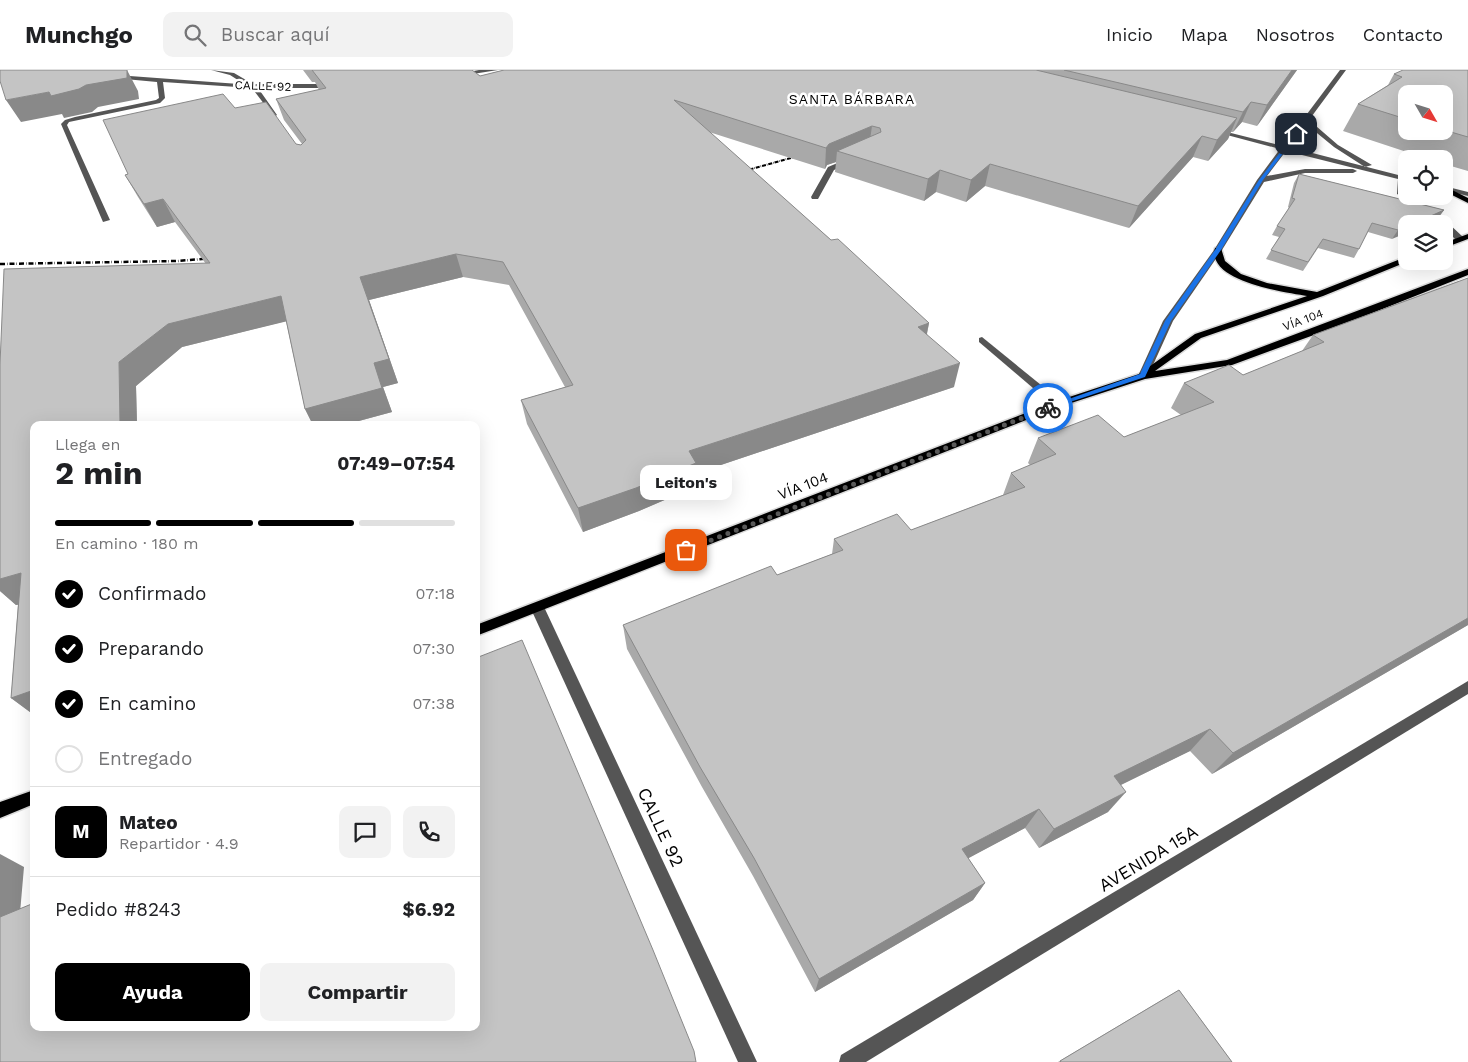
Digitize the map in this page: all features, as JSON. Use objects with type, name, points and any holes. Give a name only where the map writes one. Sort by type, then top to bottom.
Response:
[{"type":"main road","points":[[1453,193],[1468,201]]},
{"type":"main road","points":[[1218,250],[1221,261],[1230,270],[1248,279],[1271,287],[1320,294]]},
{"type":"main road","name":"VÍA 104","points":[[1143,376],[1198,336],[1320,294],[1398,263]]},
{"type":"main road","name":"VÍA 104","points":[[480,630],[1058,404],[1143,376],[1229,363],[1352,318],[1468,272]]},
{"type":"main road","points":[[0,810],[30,799]]},
{"type":"street","points":[[214,70],[232,74],[244,81],[241,86]]},
{"type":"street","points":[[448,76],[495,70]]},
{"type":"street","points":[[1143,376],[1168,321],[1218,250],[1261,180],[1342,70]]},
{"type":"street","name":"CALLE 92","points":[[110,76],[241,86],[341,86]]},
{"type":"street","points":[[106,220],[63,125],[67,121],[77,118],[158,102],[162,98],[160,80]]},
{"type":"street","points":[[254,86],[282,124]]},
{"type":"street","points":[[1306,121],[1336,146],[1386,174]]},
{"type":"street","points":[[1210,130],[1398,177]]},
{"type":"street","points":[[815,197],[831,169],[856,158]]},
{"type":"street","points":[[1261,180],[1305,171],[1330,170],[1386,174]]},
{"type":"street","points":[[1453,190],[1468,194]]},
{"type":"street","points":[[1453,230],[1464,238]]},
{"type":"street","points":[[982,340],[1058,404]]},
{"type":"street","name":"CALLE 92","points":[[538,608],[748,1062]]},
{"type":"street","name":"AVENIDA 15A","points":[[848,1062],[1468,687]]},
{"type":"building","points":[[0,70],[127,70],[127,78],[86,85],[79,89],[51,96],[49,92],[6,100],[0,81]]},
{"type":"building","points":[[312,70],[472,70],[480,76],[504,70],[1036,70],[1237,118],[1217,140],[1202,136],[1138,206],[990,164],[971,180],[940,170],[928,179],[837,151],[881,132],[880,128],[872,126],[829,144],[826,148],[674,100],[831,240],[838,239],[929,323],[918,327],[960,363],[689,451],[696,463],[636,488],[578,508],[521,400],[573,385],[503,262],[456,254],[360,277],[389,359],[374,363],[382,388],[305,409],[281,296],[168,324],[119,362],[120,421],[30,421],[30,691],[11,698],[21,573],[0,579],[0,364],[4,269],[210,263],[163,199],[144,204],[125,175],[128,174],[103,120],[223,94],[235,108],[266,102],[296,144],[301,145],[306,140],[276,99],[326,88]]},
{"type":"building","points":[[1064,70],[1292,70],[1267,105],[1251,102],[1243,112]]},
{"type":"building","points":[[1403,70],[1468,70],[1468,137],[1453,133],[1453,85],[1398,85],[1398,116],[1358,104],[1402,77],[1394,74]]},
{"type":"building","points":[[1299,174],[1398,199],[1398,205],[1424,205],[1444,210],[1433,215],[1398,215],[1398,230],[1372,223],[1359,249],[1323,239],[1308,262],[1271,250],[1285,229],[1277,226],[1295,199],[1292,198]]},
{"type":"building","points":[[1468,278],[1468,618],[1233,753],[1210,729],[1114,776],[1126,792],[1054,829],[1039,809],[962,849],[985,883],[819,979],[754,858],[700,767],[623,625],[771,566],[777,575],[843,550],[834,539],[897,514],[911,530],[1025,487],[1011,473],[1056,454],[1038,438],[1098,415],[1124,437],[1214,402],[1184,383],[1229,365],[1243,375],[1324,342],[1313,335]]},
{"type":"building","points":[[522,640],[653,950],[694,1051],[696,1062],[0,1062],[0,917],[30,905],[30,1031],[480,1031],[480,656]]},
{"type":"building","points":[[1179,990],[1232,1062],[1060,1061]]},
{"type":"tunnel","points":[[1417,205],[1432,215]]},
{"type":"railway","points":[[737,173],[805,154]]},
{"type":"railway","points":[[0,264],[177,261],[215,258]]},
{"type":"way so far","points":[[686,550],[1048,408]]},
{"type":"place","name":"Leiton's","points":[[686,550]]},
{"type":"district","name":"SANTA BÁRBARA","points":[[852,99]]},
{"type":"route","points":[[1048,408],[1143,376],[1168,321],[1218,250],[1261,180],[1296,134]]}]
